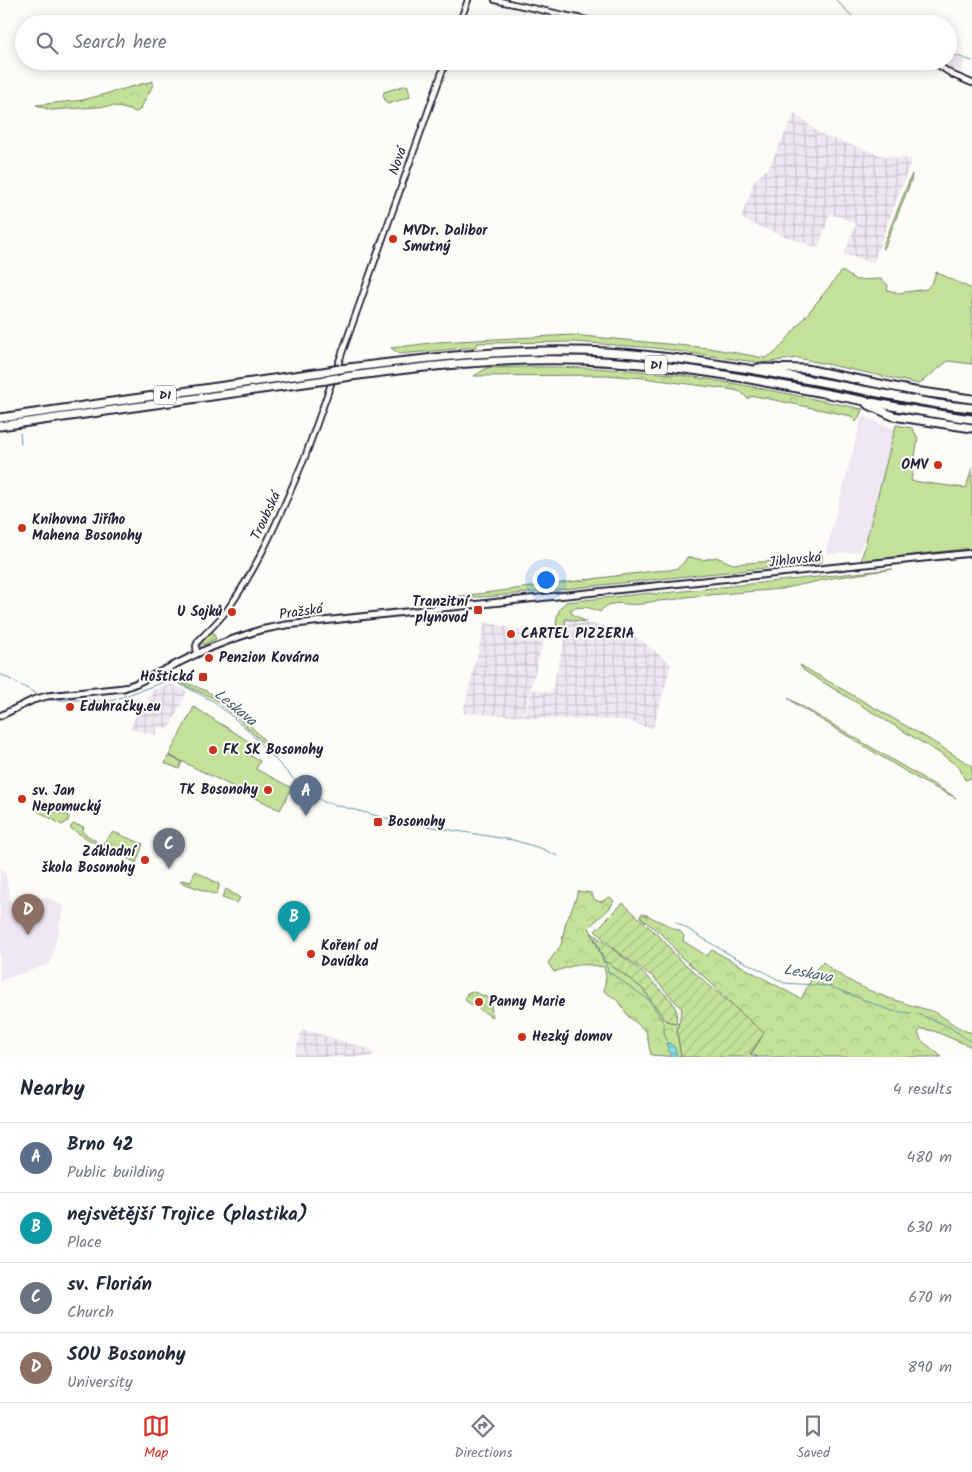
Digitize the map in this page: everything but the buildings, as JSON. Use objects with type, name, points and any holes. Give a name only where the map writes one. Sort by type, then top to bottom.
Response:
[{"type":"highway","name":"D1","points":[[0,418],[456,355],[546,351],[618,353],[720,365],[928,403],[972,408]]},
{"type":"highway","name":"D1","points":[[0,426],[326,380],[335,373],[508,360],[585,360],[648,364],[768,382],[858,400],[972,419]]},
{"type":"highway","points":[[720,365],[806,368],[914,391],[972,399]]},
{"type":"highway","points":[[858,400],[893,416],[972,428]]},
{"type":"main road","name":"Jihlavská","points":[[620,590],[972,553]]},
{"type":"main road","name":"Pražská","points":[[0,716],[33,700],[47,696],[124,688],[197,654],[248,634],[307,622],[620,590]]},
{"type":"street","points":[[463,15],[468,0]]},
{"type":"street","points":[[495,0],[563,15]]},
{"type":"street","name":"Nová","points":[[335,373],[443,70]]},
{"type":"street","points":[[946,70],[972,83]]},
{"type":"street","name":"Troubská","points":[[197,654],[196,646],[198,641],[229,608],[262,553],[304,457],[335,373]]},
{"type":"shaded area","points":[[957,58],[965,60],[961,73],[953,70],[957,70]]},
{"type":"shaded area","points":[[795,113],[825,136],[880,155],[912,159],[873,263],[844,254],[856,224],[837,216],[830,214],[818,248],[741,218],[754,181],[769,167]]},
{"type":"shaded area","points":[[862,416],[895,429],[867,541],[864,540],[859,552],[829,554],[826,551]]},
{"type":"shaded area","points":[[566,619],[630,632],[671,664],[653,729],[624,720],[524,718],[532,689],[551,693],[565,638],[562,637]]},
{"type":"shaded area","points":[[485,622],[545,636],[523,716],[463,713]]},
{"type":"shaded area","points":[[170,684],[187,691],[169,730],[160,726],[156,735],[130,729],[141,704],[148,703],[147,697],[152,696],[151,691]]},
{"type":"shaded area","points":[[0,868],[5,872],[11,903],[48,897],[64,907],[50,964],[2,980],[0,983]]},
{"type":"shaded area","points":[[302,1029],[366,1048],[373,1052],[372,1057],[294,1057]]},
{"type":"green space","points":[[153,81],[153,85],[137,112],[114,106],[50,110],[36,105],[83,100]]},
{"type":"green space","points":[[408,86],[410,97],[386,103],[383,95],[384,92]]},
{"type":"green space","points":[[912,174],[911,181],[884,249],[882,248]]},
{"type":"green space","points":[[842,271],[856,280],[881,279],[888,285],[887,290],[899,293],[927,289],[933,281],[936,272],[972,289],[972,364],[948,361],[919,384],[798,358],[762,363],[655,348],[575,342],[478,343],[476,347],[400,354],[391,348],[438,342],[572,335],[709,348],[765,358],[775,353],[784,343]]},
{"type":"green space","points":[[531,367],[622,370],[668,374],[750,386],[863,409],[856,422],[851,416],[755,396],[748,399],[741,392],[734,390],[643,378],[605,375],[474,376],[487,368]]},
{"type":"green space","points":[[896,425],[912,428],[918,438],[911,481],[966,488],[972,468],[972,548],[861,561]]},
{"type":"green space","points":[[822,555],[822,562],[497,596],[438,599],[669,570],[677,568],[687,557],[703,560],[716,557],[733,564],[817,558]]},
{"type":"green space","points":[[893,569],[833,578],[781,589],[685,597],[637,605],[614,604],[604,607],[600,612],[593,609],[575,608],[571,609],[571,613],[586,622],[566,619],[562,637],[557,632],[557,616],[566,602]]},
{"type":"green space","points":[[212,630],[216,639],[203,645],[202,642]]},
{"type":"green space","points":[[800,665],[972,766],[972,778],[965,780],[959,767],[941,754],[803,670]]},
{"type":"green space","points":[[172,678],[215,696],[242,717],[265,741],[263,743],[242,722],[213,698],[171,679],[164,680]]},
{"type":"green space","points":[[788,698],[956,798],[923,782]]},
{"type":"green space","name":"FK SK Bosonohy","points":[[194,707],[256,746],[251,756],[260,761],[256,769],[292,788],[280,810],[169,755]]},
{"type":"green space","points":[[168,756],[182,762],[179,769],[165,763]]},
{"type":"green space","points":[[41,805],[64,815],[67,814],[69,817],[68,821],[62,825],[38,811],[38,807]]},
{"type":"green space","points":[[73,824],[84,827],[82,832],[96,841],[94,843],[70,828]]},
{"type":"green space","points":[[113,832],[143,844],[136,863],[102,844]]},
{"type":"green space","points":[[195,871],[219,884],[217,893],[214,894],[180,882],[181,880],[191,882]]},
{"type":"green space","points":[[226,889],[240,898],[237,903],[222,898]]},
{"type":"green space","points":[[578,891],[591,893],[595,900],[601,902],[610,897],[614,901],[610,908],[589,927],[604,962],[607,962],[643,989],[666,1021],[679,1024],[677,1031],[681,1057],[651,1055],[646,1031],[629,1017],[617,1000],[604,991],[606,976],[604,967],[579,965],[554,972],[548,963],[561,945],[566,922]]},
{"type":"green space","points":[[623,903],[664,941],[678,958],[764,1033],[750,1054],[758,1057],[681,1057],[677,1031],[682,1009],[652,976],[616,951],[595,931]]},
{"type":"green space","points":[[642,913],[680,931],[684,936],[683,941],[707,956],[712,950],[801,999],[817,968],[823,962],[835,972],[862,987],[891,999],[935,1012],[958,1027],[972,1033],[972,1047],[934,1031],[922,1029],[918,1032],[921,1040],[942,1057],[750,1056],[764,1033],[680,956],[666,938],[640,917]]},
{"type":"green space","points":[[592,933],[640,970],[672,1001],[677,1012],[676,1023],[666,1021],[643,989],[607,962],[604,962]]},
{"type":"green space","points":[[472,991],[491,999],[492,1017],[466,1001],[467,993]]},
{"type":"water","points":[[670,1043],[675,1048],[677,1057],[671,1057],[666,1044]]},
{"type":"waterway","points":[[836,0],[851,15]]},
{"type":"waterway","points":[[957,56],[972,61]]},
{"type":"waterway","points":[[20,433],[21,444]]},
{"type":"waterway","name":"Leskava","points":[[0,674],[41,696]]},
{"type":"waterway","name":"Leskava","points":[[47,698],[52,700],[108,702],[169,680],[176,682],[213,701],[246,728],[301,787],[324,802],[401,822],[513,840],[540,848],[558,856]]},
{"type":"waterway","name":"Leskava","points":[[676,922],[732,956],[784,983],[829,986],[892,1011],[918,1014],[948,1026],[972,1041]]},
{"type":"waterway","points":[[595,939],[609,972],[649,1000],[664,1023],[664,1032],[668,1043]]},
{"type":"place","name":"MVDr. Dalibor Smutný","points":[[393,239]]},
{"type":"place","name":"OMV","points":[[938,465]]},
{"type":"place","name":"Knihovna Jiřího Mahena Bosonohy","points":[[22,528]]},
{"type":"place","name":"Tranzitní plynovod","points":[[478,610]]},
{"type":"place","name":"U Sojků","points":[[232,612]]},
{"type":"place","name":"CARTEL PIZZERIA","points":[[511,634]]},
{"type":"place","name":"Penzion Kovárna","points":[[209,658]]},
{"type":"place","name":"Hoštická","points":[[203,677]]},
{"type":"place","name":"Eduhračky.eu","points":[[70,707]]},
{"type":"place","name":"FK SK Bosonohy","points":[[213,750]]},
{"type":"place","name":"TK Bosonohy","points":[[268,790]]},
{"type":"place","name":"sv. Jan Nepomucký","points":[[22,799]]},
{"type":"place","name":"Brno 42","points":[[306,816]]},
{"type":"place","name":"Bosonohy","points":[[378,822]]},
{"type":"place","name":"Základní škola Bosonohy","points":[[145,860]]},
{"type":"place","name":"sv. Florián","points":[[169,869]]},
{"type":"place","name":"SOU Bosonohy","points":[[28,935]]},
{"type":"place","name":"nejsvětější Trojice (plastika)","points":[[294,942]]},
{"type":"place","name":"Koření od Davídka","points":[[311,954]]},
{"type":"place","name":"Panny Marie","points":[[479,1002]]},
{"type":"place","name":"Hezký domov","points":[[522,1037]]}]
